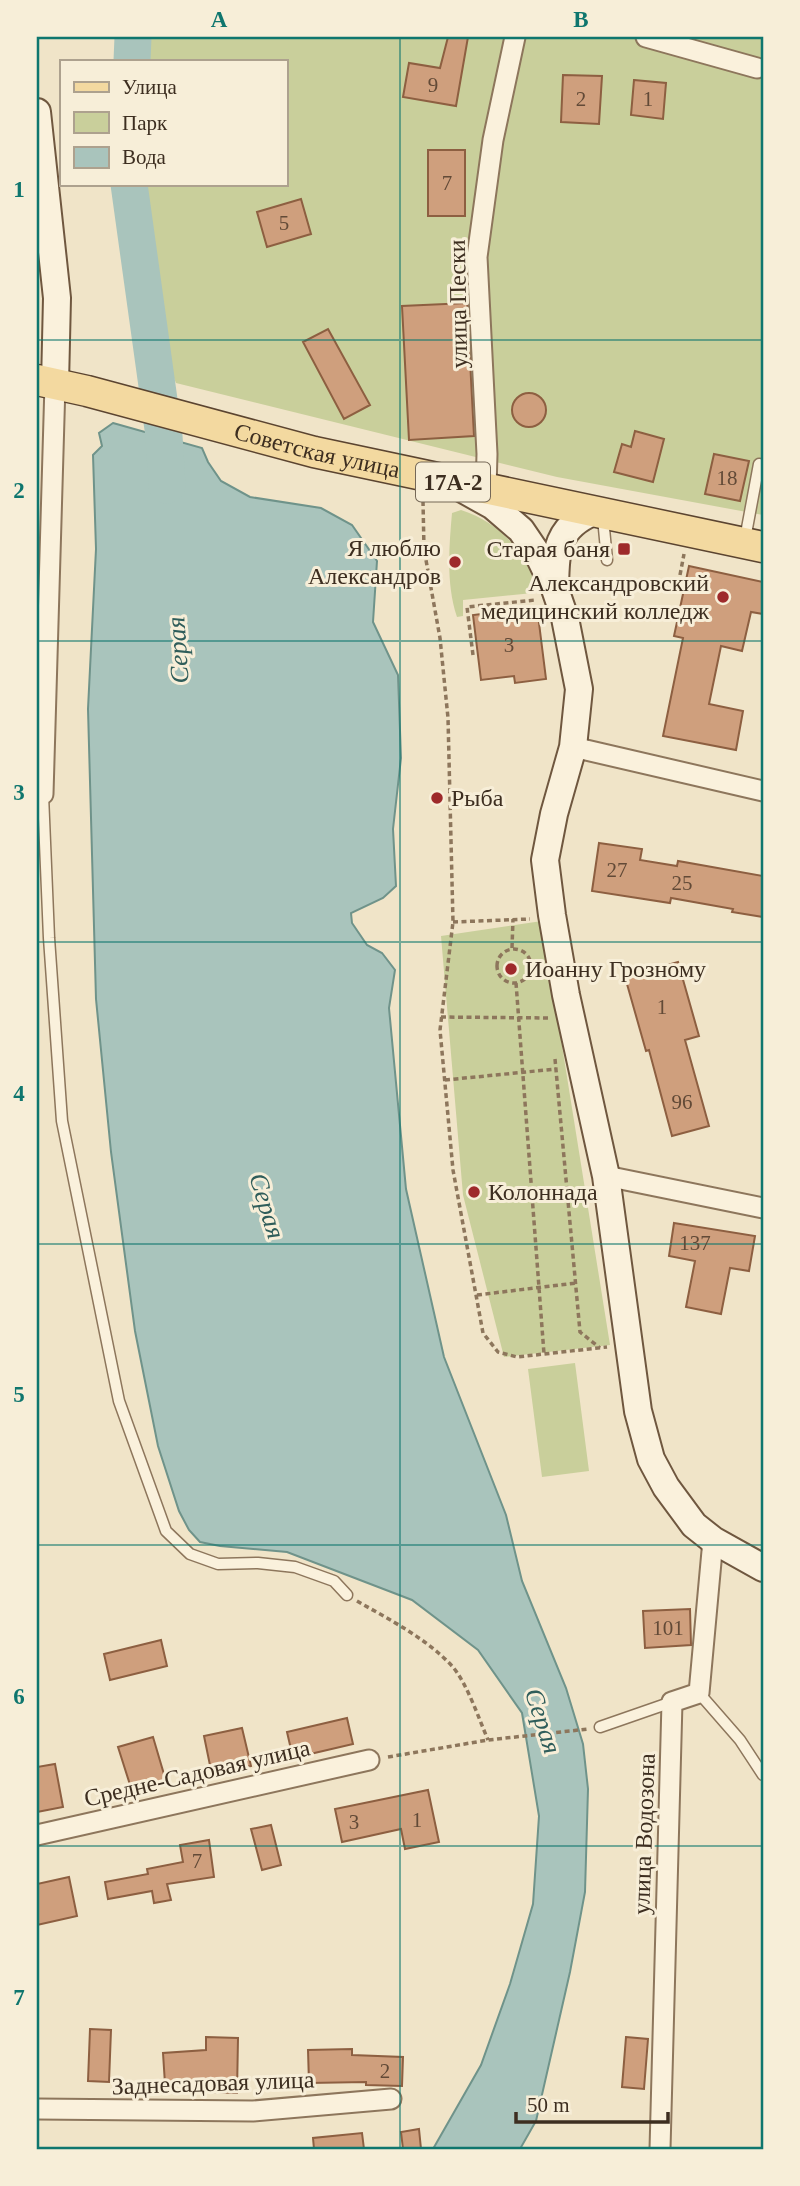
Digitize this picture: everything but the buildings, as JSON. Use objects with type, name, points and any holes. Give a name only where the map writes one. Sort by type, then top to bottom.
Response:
[{"type":"main road","points":[[37,112],[57,299],[46,382]]},
{"type":"main road","name":"Советская улица","points":[[46,382],[234,430],[435,486],[486,489],[753,545]]},
{"type":"main road","points":[[435,486],[493,506],[521,530],[540,558],[548,594],[565,618],[579,689],[573,747],[554,814],[545,860],[566,995],[606,1176],[638,1411],[651,1459],[666,1487],[694,1525],[713,1540],[763,1568]]},
{"type":"main road","points":[[548,594],[561,537],[581,517],[598,513]]},
{"type":"street","name":"улица Пески","points":[[486,489],[487,454],[477,257],[493,140],[515,37]]},
{"type":"street","points":[[646,37],[757,68]]},
{"type":"street","points":[[40,796],[46,382]]},
{"type":"street","points":[[573,747],[763,791]]},
{"type":"street","points":[[606,1176],[763,1208]]},
{"type":"street","points":[[672,1702],[699,1693],[713,1540]]},
{"type":"street","name":"улица Водозона","points":[[660,2149],[672,1702]]},
{"type":"street","name":"Средне-Садовая улица","points":[[37,1835],[369,1760]]},
{"type":"street","name":"Заднесадовая улица","points":[[37,2109],[253,2111],[391,2099]]},
{"type":"lane","points":[[753,545],[759,464]]},
{"type":"lane","points":[[598,513],[607,560]]},
{"type":"lane","points":[[40,796],[62,1121],[119,1401],[166,1531],[190,1554],[208,1561],[218,1564],[258,1563],[295,1567],[334,1581],[347,1595]]},
{"type":"lane","points":[[699,1693],[740,1740],[763,1775]]},
{"type":"lane","points":[[600,1727],[672,1702]]},
{"type":"path","points":[[435,486],[424,549],[440,638],[448,718],[453,922],[440,1030],[453,1170],[483,1332],[498,1352],[517,1357],[629,1345]]},
{"type":"path","points":[[680,575],[685,548]]},
{"type":"path","points":[[472,655],[467,607],[548,594]]},
{"type":"path","points":[[453,922],[535,918]]},
{"type":"path","points":[[512,948],[513,919]]},
{"type":"path","points":[[512,948],[528,955],[531,964],[525,980],[516,983],[503,980],[496,968],[500,955],[512,948]]},
{"type":"path","points":[[516,983],[544,1354]]},
{"type":"path","points":[[442,1017],[553,1018]]},
{"type":"path","points":[[555,1056],[580,1332],[600,1348]]},
{"type":"path","points":[[445,1080],[565,1069]]},
{"type":"path","points":[[477,1295],[576,1283]]},
{"type":"path","points":[[347,1595],[411,1632],[453,1667],[472,1701],[488,1740]]},
{"type":"path","points":[[369,1760],[488,1740],[600,1727]]},
{"type":"green space","points":[[144,37],[763,37],[763,515],[557,477],[176,383],[147,314],[142,186],[287,186],[287,60],[143,60]]},
{"type":"green space","points":[[461,510],[489,523],[511,542],[543,592],[463,600],[463,616],[457,617],[451,592],[449,552],[452,513]]},
{"type":"green space","points":[[542,921],[610,1345],[504,1357],[463,1195],[441,936]]},
{"type":"green space","points":[[575,1363],[589,1471],[542,1477],[528,1369]]},
{"type":"water","points":[[113,423],[202,448],[221,481],[250,497],[321,508],[352,525],[377,561],[373,622],[398,675],[401,758],[393,829],[396,886],[383,898],[351,913],[352,923],[367,945],[382,953],[395,970],[389,1008],[406,1189],[444,1357],[506,1515],[522,1581],[566,1688],[583,1744],[588,1789],[585,1892],[570,1972],[536,2121],[520,2149],[433,2149],[481,2065],[510,1984],[533,1904],[539,1816],[522,1713],[478,1650],[412,1600],[287,1552],[200,1542],[189,1530],[179,1511],[158,1446],[135,1331],[111,1152],[96,999],[88,709],[96,549],[93,455],[102,446],[99,433]]},
{"type":"waterway","name":"Серая","points":[[132,60],[133,37]]},
{"type":"waterway","name":"Серая","points":[[129,186],[164,436],[167,485]]},
{"type":"place","name":"Старая баня","points":[[624,549]]},
{"type":"place","name":"Я люблю Александров","points":[[455,562]]},
{"type":"place","name":"Александровский медицинский колледж","points":[[723,597]]},
{"type":"place","name":"Рыба","points":[[437,798]]},
{"type":"place","name":"Иоанну Грозному","points":[[511,969]]},
{"type":"place","name":"Колоннада","points":[[474,1192]]}]
